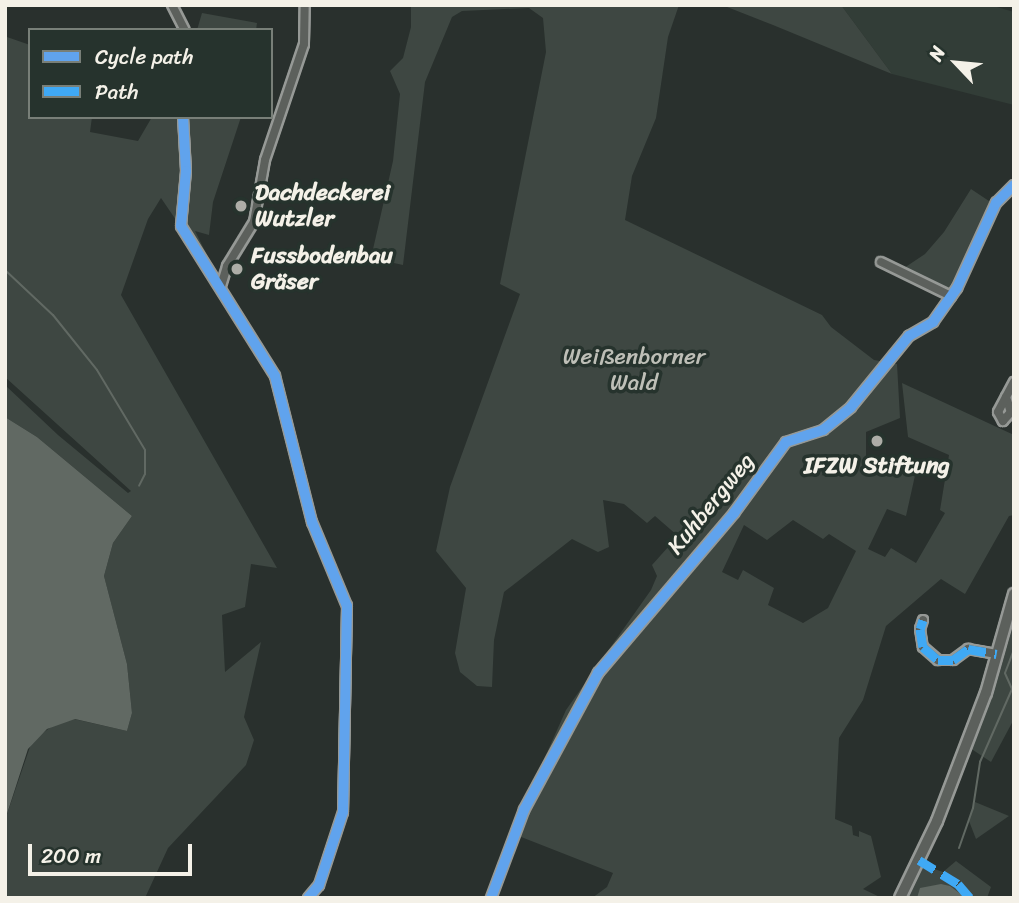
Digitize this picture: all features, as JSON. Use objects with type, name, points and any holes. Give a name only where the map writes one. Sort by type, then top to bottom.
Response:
[{"type":"main road","points":[[900,898],[947,795],[997,654],[1014,594]]},
{"type":"street","points":[[173,5],[184,28]]},
{"type":"street","points":[[221,286],[227,266],[254,222],[265,160],[304,44],[305,5]]},
{"type":"street","points":[[183,119],[187,172],[181,226],[199,260],[221,286],[278,383],[312,522],[341,583],[349,621],[342,817],[319,885],[308,898]]},
{"type":"street","name":"Kuhbergweg","points":[[491,898],[524,810],[598,673],[734,513],[786,442],[823,430],[851,407],[889,357],[909,336],[933,322],[951,296],[996,203],[1014,185]]},
{"type":"street","points":[[881,262],[951,296]]},
{"type":"street","points":[[1006,397],[1014,382]]},
{"type":"street","points":[[923,620],[923,647],[939,660],[953,660],[968,649],[997,654]]},
{"type":"shaded area","points":[[841,5],[990,5],[1014,12],[1014,105],[892,74]]},
{"type":"shaded area","points":[[5,417],[37,437],[132,516],[113,543],[104,576],[127,664],[132,713],[127,731],[75,719],[47,729],[28,749],[5,820]]},
{"type":"shaded area","points":[[941,884],[950,886],[966,898],[917,898],[920,888]]},
{"type":"green space","points":[[5,5],[7,37],[28,44],[28,119],[92,119],[90,132],[138,141],[151,119],[180,119],[182,168],[176,220],[161,198],[148,219],[121,295],[277,568],[251,564],[245,607],[222,615],[225,672],[261,642],[244,717],[254,740],[246,765],[168,848],[145,898],[5,898],[5,820],[32,741],[55,724],[74,719],[127,731],[132,713],[127,664],[104,576],[113,543],[132,516],[37,437],[5,417],[5,385],[58,435],[128,493],[131,491],[5,377]]},
{"type":"green space","name":"Weißenborner Wald","points":[[411,5],[679,5],[668,37],[656,118],[632,176],[625,220],[822,315],[831,327],[874,360],[897,364],[900,418],[866,432],[866,467],[889,472],[911,462],[916,471],[906,516],[887,509],[868,549],[885,557],[891,548],[916,563],[945,513],[940,510],[949,455],[908,437],[902,383],[1014,435],[1014,515],[1009,516],[965,594],[941,579],[886,626],[863,700],[839,738],[835,819],[852,826],[853,835],[859,837],[859,831],[871,836],[881,877],[863,889],[882,898],[592,898],[607,887],[613,873],[511,833],[566,710],[651,590],[657,576],[652,565],[678,536],[655,516],[647,523],[624,504],[603,500],[609,547],[598,552],[572,539],[504,592],[494,640],[492,687],[477,686],[460,672],[455,653],[466,588],[436,551],[450,487],[520,294],[500,284],[546,52],[543,18],[529,8],[462,11],[452,17],[425,82],[403,265],[371,258],[393,161],[400,94],[390,71],[403,58],[411,27]],"holes":[[[793,520],[823,539],[829,534],[856,551],[828,608],[803,623],[768,605],[774,588],[743,570],[738,580],[722,572],[744,525],[767,540]]]},
{"type":"green space","points":[[722,5],[841,5],[892,74],[773,25]]},
{"type":"green space","points":[[202,13],[257,23],[256,28],[198,28]]},
{"type":"green space","points":[[187,119],[240,119],[213,202],[209,235],[195,231],[214,269],[187,232]]},
{"type":"green space","points":[[971,189],[992,203],[950,292],[904,268],[925,254],[944,232]]},
{"type":"green space","points":[[1014,601],[1014,719],[991,762],[970,748]]},
{"type":"green space","points":[[975,802],[1009,816],[976,839],[969,821]]},
{"type":"green space","points":[[956,861],[991,887],[987,898],[904,898],[920,864],[943,872]]},
{"type":"waterway","points":[[5,270],[53,315],[97,370],[145,450],[145,474],[139,486]]},
{"type":"waterway","points":[[959,848],[973,808],[980,762],[1012,689],[1005,673],[1014,650]]},
{"type":"marked path","points":[[923,620],[920,629],[923,647],[938,660],[953,660],[968,649],[997,654]]},
{"type":"marked path","points":[[919,860],[958,884],[970,898]]},
{"type":"cycle path","points":[[183,119],[186,171],[181,226],[275,376],[312,522],[347,606],[343,812],[319,885],[308,898]]},
{"type":"cycle path","points":[[491,898],[524,810],[598,673],[734,513],[786,442],[823,430],[851,407],[909,336],[933,322],[957,288],[996,203],[1014,185]]},
{"type":"place","name":"Dachdeckerei Wutzler","points":[[241,206]]},
{"type":"place","name":"Fussbodenbau Gräser","points":[[237,269]]},
{"type":"place","name":"IFZW Stiftung","points":[[877,441]]}]
